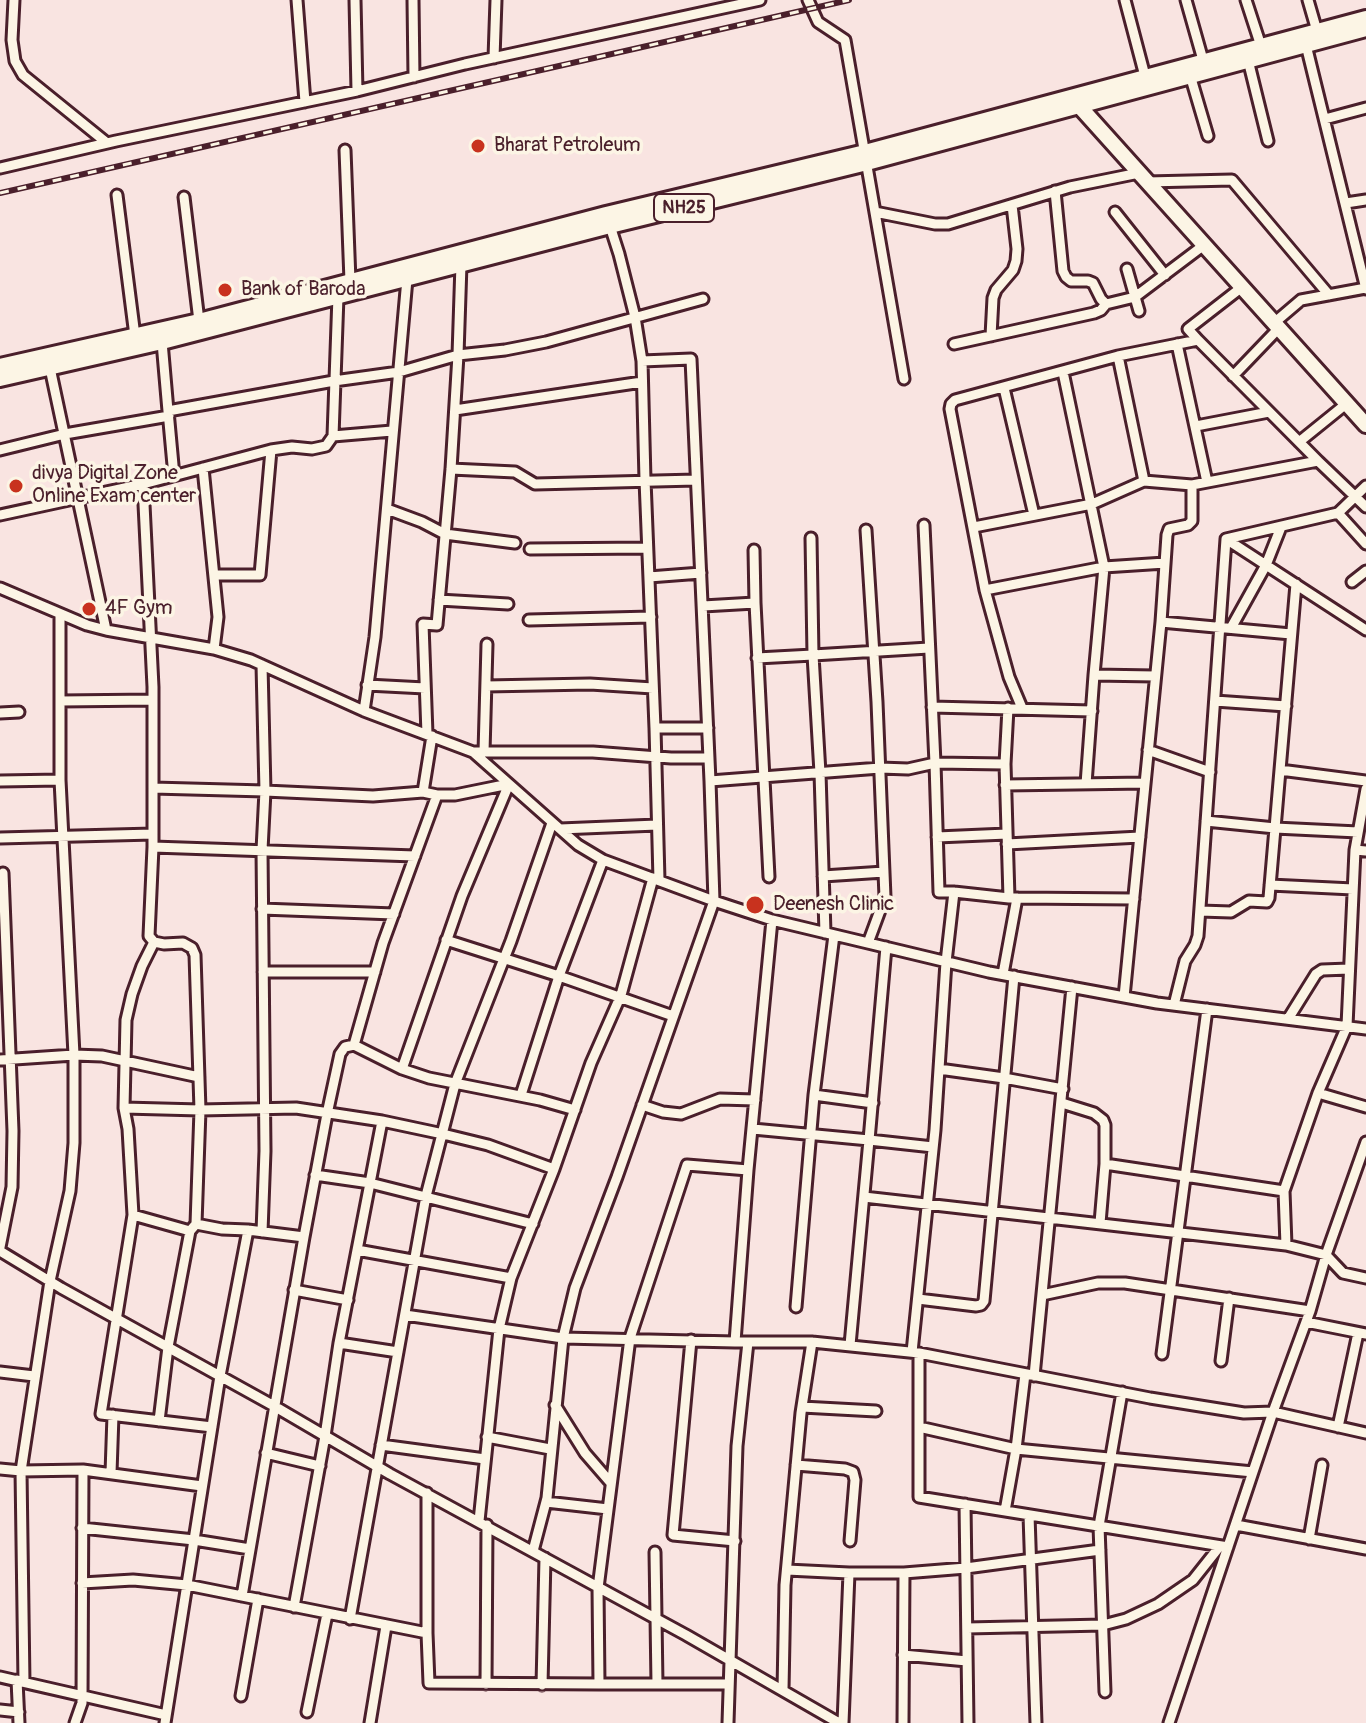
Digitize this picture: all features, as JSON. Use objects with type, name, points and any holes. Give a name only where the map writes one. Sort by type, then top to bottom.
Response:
[{"type":"main road","name":"NH25","points":[[1074,100],[1145,76],[1366,18]]},
{"type":"main road","name":"NH25","points":[[0,379],[162,342],[610,226],[1074,100],[1190,75],[1366,29]]},
{"type":"main road","points":[[1074,100],[1366,425]]},
{"type":"main road","name":"NH25","points":[[0,366],[199,321],[606,214],[866,157]]},
{"type":"street","points":[[14,0],[12,40],[15,61],[23,75],[107,143]]},
{"type":"street","points":[[297,0],[305,102]]},
{"type":"street","points":[[355,0],[357,91]]},
{"type":"street","points":[[413,0],[414,77]]},
{"type":"street","points":[[494,58],[496,0]]},
{"type":"street","points":[[0,168],[760,0]]},
{"type":"street","points":[[808,0],[818,22],[845,40],[904,379]]},
{"type":"street","points":[[1125,0],[1145,76]]},
{"type":"street","points":[[1186,0],[1203,60]]},
{"type":"street","points":[[1246,0],[1261,46]]},
{"type":"street","points":[[1308,0],[1317,31]]},
{"type":"street","points":[[1233,376],[1301,300],[1366,288],[1306,45]]},
{"type":"street","points":[[1248,60],[1268,141]]},
{"type":"street","points":[[1190,75],[1208,136]]},
{"type":"street","points":[[1325,119],[1366,108]]},
{"type":"street","points":[[345,150],[350,281]]},
{"type":"street","points":[[875,212],[942,225],[1082,183],[1143,178],[1232,180],[1329,295]]},
{"type":"street","points":[[1055,191],[1063,271],[1071,281],[1093,283],[1106,304]]},
{"type":"street","points":[[117,195],[135,336]]},
{"type":"street","points":[[184,197],[199,321]]},
{"type":"street","points":[[1346,203],[1366,200]]},
{"type":"street","points":[[991,336],[993,298],[1016,261],[1012,205]]},
{"type":"street","points":[[1115,212],[1165,275]]},
{"type":"street","points":[[486,1684],[485,1459],[499,1329],[511,1278],[591,1063],[619,998],[656,879],[655,728],[642,361],[635,317],[610,226]]},
{"type":"street","points":[[954,344],[1094,313],[1106,304],[1135,297],[1204,245]]},
{"type":"street","points":[[423,792],[429,735],[423,624],[437,625],[455,410],[461,264]]},
{"type":"street","points":[[1127,269],[1139,311]]},
{"type":"street","points":[[364,711],[375,637],[407,279]]},
{"type":"street","points":[[1242,287],[1188,329],[1366,507]]},
{"type":"street","points":[[0,515],[143,484],[271,450],[326,446],[333,436],[338,296]]},
{"type":"street","points":[[0,450],[65,434],[334,381],[399,372],[458,355],[546,342],[703,299]]},
{"type":"street","points":[[1022,708],[1009,677],[985,590],[950,406],[955,400],[1118,356],[1198,340]]},
{"type":"street","points":[[162,342],[174,476]]},
{"type":"street","points":[[1177,344],[1207,482]]},
{"type":"street","points":[[1118,356],[1144,481]]},
{"type":"street","points":[[533,1551],[546,1502],[563,1338],[575,1288],[714,901],[691,359],[642,361]]},
{"type":"street","points":[[50,368],[106,630]]},
{"type":"street","points":[[1063,372],[1104,567],[1086,784]]},
{"type":"street","points":[[455,410],[642,382]]},
{"type":"street","points":[[1004,388],[1034,515]]},
{"type":"street","points":[[1299,442],[1346,404]]},
{"type":"street","points":[[1196,426],[1269,412]]},
{"type":"street","points":[[333,436],[392,431]]},
{"type":"street","points":[[214,575],[260,575],[271,450]]},
{"type":"street","points":[[974,527],[1092,504],[1144,481],[1192,485],[1318,461]]},
{"type":"street","points":[[203,468],[218,617],[214,649]]},
{"type":"street","points":[[451,469],[515,472],[535,484],[696,480]]},
{"type":"street","points":[[143,484],[153,700],[153,847],[149,936],[154,942],[183,943],[192,948],[195,955],[200,1110],[193,1227],[168,1347],[159,1421]]},
{"type":"street","points":[[1124,997],[1168,531],[1192,521],[1192,485]]},
{"type":"street","points":[[1226,539],[1338,513],[1366,486]]},
{"type":"street","points":[[387,509],[445,534],[515,543]]},
{"type":"street","points":[[1338,513],[1366,544]]},
{"type":"street","points":[[924,525],[939,892],[1013,898],[1134,899]]},
{"type":"street","points":[[1225,627],[1266,565],[1281,527]]},
{"type":"street","points":[[866,530],[885,897],[868,943]]},
{"type":"street","points":[[796,1307],[829,934],[823,876],[811,538]]},
{"type":"street","points":[[1226,539],[1366,630]]},
{"type":"street","points":[[1174,1005],[1185,961],[1197,941],[1215,701],[1225,627],[1226,539]]},
{"type":"street","points":[[530,549],[647,548]]},
{"type":"street","points":[[754,550],[769,877]]},
{"type":"street","points":[[985,590],[1104,567],[1165,563]]},
{"type":"street","points":[[1352,582],[1366,571]]},
{"type":"street","points":[[649,577],[701,573]]},
{"type":"street","points":[[1200,911],[1228,913],[1249,901],[1267,902],[1269,898],[1296,584]]},
{"type":"street","points":[[0,588],[87,625],[214,649],[262,665],[364,711],[479,752],[593,752],[709,758]]},
{"type":"street","points":[[439,600],[508,604]]},
{"type":"street","points":[[703,606],[755,603]]},
{"type":"street","points":[[19,1723],[21,1471],[50,1281],[70,1191],[74,1143],[74,1055],[60,780],[60,614]]},
{"type":"street","points":[[529,620],[651,617]]},
{"type":"street","points":[[1161,622],[1291,634]]},
{"type":"street","points":[[487,644],[479,752],[556,826],[578,845],[603,860],[772,920],[946,962],[1174,1005],[1366,1029]]},
{"type":"street","points":[[757,658],[929,648]]},
{"type":"street","points":[[262,665],[265,791],[262,850],[262,1232]]},
{"type":"street","points":[[1094,675],[1155,676]]},
{"type":"street","points":[[486,686],[590,684],[653,688]]},
{"type":"street","points":[[367,685],[425,688]]},
{"type":"street","points":[[60,701],[153,700]]},
{"type":"street","points":[[1215,701],[1286,706]]},
{"type":"street","points":[[932,707],[1092,711]]},
{"type":"street","points":[[1003,974],[1013,898],[1005,785],[1008,708]]},
{"type":"street","points":[[0,713],[19,712]]},
{"type":"street","points":[[655,728],[708,728]]},
{"type":"street","points":[[1148,750],[1210,772]]},
{"type":"street","points":[[710,781],[880,768],[908,769],[935,763],[1005,764]]},
{"type":"street","points":[[1280,770],[1366,781]]},
{"type":"street","points":[[0,781],[60,780]]},
{"type":"street","points":[[1005,785],[1145,783]]},
{"type":"street","points":[[153,788],[373,796],[423,792],[455,795],[509,784]]},
{"type":"street","points":[[402,1069],[462,896],[509,784]]},
{"type":"street","points":[[1286,1245],[1284,1191],[1318,1093],[1347,1026],[1355,850],[1366,789]]},
{"type":"street","points":[[354,1045],[394,914],[437,795]]},
{"type":"street","points":[[1206,821],[1358,832]]},
{"type":"street","points":[[556,826],[657,825]]},
{"type":"street","points":[[350,1619],[426,1196],[455,1084],[556,826]]},
{"type":"street","points":[[0,838],[153,834]]},
{"type":"street","points":[[937,837],[1140,837]]},
{"type":"street","points":[[153,847],[415,856]]},
{"type":"street","points":[[1355,850],[1366,851]]},
{"type":"street","points":[[521,1095],[559,976],[603,860]]},
{"type":"street","points":[[823,876],[884,872]]},
{"type":"street","points":[[3,873],[5,1060],[13,1131],[12,1187],[0,1249],[115,1318],[841,1723],[849,1573]]},
{"type":"street","points":[[1270,885],[1353,889]]},
{"type":"street","points":[[954,892],[918,1299],[919,1497],[1224,1547]]},
{"type":"street","points":[[262,909],[394,914]]},
{"type":"street","points":[[735,1342],[772,920]]},
{"type":"street","points":[[446,940],[673,1016]]},
{"type":"street","points":[[154,942],[142,966],[126,1020],[124,1108],[133,1215],[101,1414],[212,1427]]},
{"type":"street","points":[[850,1345],[886,947]]},
{"type":"street","points":[[1288,1019],[1316,974],[1322,970],[1349,969]]},
{"type":"street","points":[[263,972],[375,972]]},
{"type":"street","points":[[918,1299],[981,1305],[986,1290],[1014,976]]},
{"type":"street","points":[[1005,1511],[1042,1295],[1072,987]]},
{"type":"street","points":[[1162,1354],[1207,1009]]},
{"type":"street","points":[[242,1596],[294,1290],[340,1054],[345,1047],[354,1045],[402,1069],[429,1078],[521,1095],[575,1110]]},
{"type":"street","points":[[5,1060],[102,1056],[199,1077]]},
{"type":"street","points":[[939,1069],[1063,1089]]},
{"type":"street","points":[[1318,1093],[1366,1107]]},
{"type":"street","points":[[814,1095],[873,1103]]},
{"type":"street","points":[[642,1105],[681,1114],[720,1099],[755,1100]]},
{"type":"street","points":[[1062,1103],[1094,1113],[1105,1125],[1100,1223]]},
{"type":"street","points":[[124,1108],[296,1108],[443,1134],[488,1145],[554,1169]]},
{"type":"street","points":[[294,1607],[339,1343],[382,1121]]},
{"type":"street","points":[[753,1129],[933,1147]]},
{"type":"street","points":[[1169,1723],[1224,1547],[1236,1525],[1366,1142]]},
{"type":"street","points":[[1105,1164],[1284,1191]]},
{"type":"street","points":[[599,1684],[598,1588],[630,1338],[687,1165],[748,1170]]},
{"type":"street","points":[[315,1175],[370,1183],[533,1224]]},
{"type":"street","points":[[864,1197],[1286,1245],[1326,1255],[1343,1273],[1366,1278]]},
{"type":"street","points":[[133,1215],[193,1227],[304,1237]]},
{"type":"street","points":[[0,1677],[165,1719],[220,1376],[248,1230]]},
{"type":"street","points":[[357,1250],[511,1278]]},
{"type":"street","points":[[1042,1295],[1082,1285],[1112,1282],[1170,1288],[1310,1311]]},
{"type":"street","points":[[294,1290],[348,1300]]},
{"type":"street","points":[[1221,1361],[1229,1298]]},
{"type":"street","points":[[405,1315],[563,1338],[812,1342],[916,1352],[1244,1413],[1273,1412],[1366,1433]]},
{"type":"street","points":[[1306,1322],[1362,1334],[1338,1427]]},
{"type":"street","points":[[691,1340],[673,1535],[735,1541]]},
{"type":"street","points":[[728,1723],[737,1446],[748,1342]]},
{"type":"street","points":[[783,1690],[787,1570],[802,1407],[812,1342]]},
{"type":"street","points":[[339,1343],[398,1352]]},
{"type":"street","points":[[0,1372],[34,1376]]},
{"type":"street","points":[[1105,1692],[1099,1526],[1122,1392]]},
{"type":"street","points":[[555,1405],[585,1453],[611,1483]]},
{"type":"street","points":[[802,1407],[876,1411]]},
{"type":"street","points":[[111,1473],[113,1415]]},
{"type":"street","points":[[919,1427],[1016,1449],[1253,1472]]},
{"type":"street","points":[[487,1437],[550,1449]]},
{"type":"street","points":[[381,1445],[485,1459]]},
{"type":"street","points":[[266,1453],[320,1466]]},
{"type":"street","points":[[796,1465],[853,1472],[850,1541]]},
{"type":"street","points":[[1309,1539],[1322,1465]]},
{"type":"street","points":[[0,1469],[83,1470],[202,1486]]},
{"type":"street","points":[[75,1723],[83,1696],[83,1470]]},
{"type":"street","points":[[427,1493],[429,1683],[729,1684]]},
{"type":"street","points":[[546,1502],[608,1509]]},
{"type":"street","points":[[965,1504],[968,1723]]},
{"type":"street","points":[[1029,1515],[1036,1723]]},
{"type":"street","points":[[1236,1525],[1366,1549]]},
{"type":"street","points":[[82,1528],[250,1549]]},
{"type":"street","points":[[967,1628],[1103,1625],[1135,1615],[1173,1595],[1193,1580],[1224,1547]]},
{"type":"street","points":[[787,1570],[904,1573],[1100,1550]]},
{"type":"street","points":[[655,1552],[657,1684]]},
{"type":"street","points":[[542,1685],[545,1558]]},
{"type":"street","points":[[903,1723],[904,1573]]},
{"type":"street","points":[[82,1583],[133,1580],[187,1585],[427,1633]]},
{"type":"street","points":[[241,1696],[258,1599]]},
{"type":"street","points":[[307,1712],[327,1614]]},
{"type":"street","points":[[370,1723],[386,1626]]},
{"type":"street","points":[[903,1655],[967,1661]]},
{"type":"street","points":[[0,1710],[19,1712]]},
{"type":"railway","points":[[0,193],[849,0]]},
{"type":"place","name":"Bharat Petroleum","points":[[478,146]]},
{"type":"place","name":"Bank of Baroda","points":[[225,290]]},
{"type":"place","name":"divya Digital Zone Online Exam center","points":[[16,486]]},
{"type":"place","name":"4F Gym","points":[[89,609]]},
{"type":"place","name":"Deenesh Clinic","points":[[755,905]]}]
